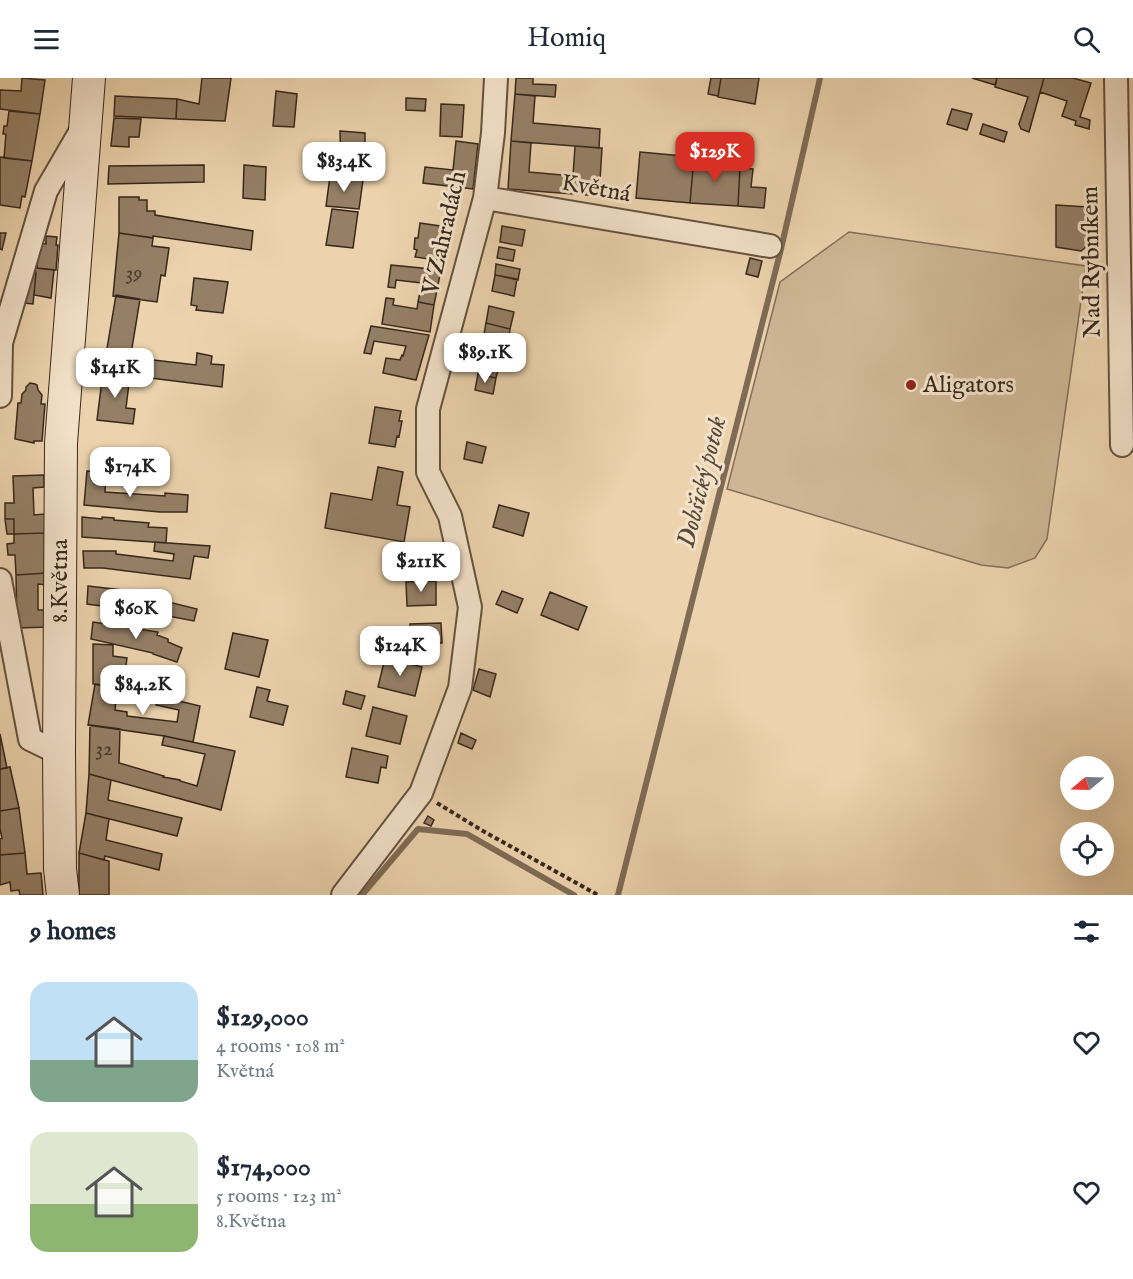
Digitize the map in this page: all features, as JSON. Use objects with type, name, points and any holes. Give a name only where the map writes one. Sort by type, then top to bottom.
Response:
[{"type":"main road","name":"8.Května","points":[[63,895],[60,869],[59,753],[62,443],[89,78]]},
{"type":"street","name":"V Zahradách","points":[[343,895],[421,793],[460,688],[470,607],[450,516],[428,472],[428,409],[485,198],[493,133],[496,78]]},
{"type":"street","name":"Nad Rybníkem","points":[[1116,78],[1122,445]]},
{"type":"street","name":"8.Května","points":[[0,396],[1,343],[46,191],[86,122]]},
{"type":"street","name":"Květná","points":[[485,198],[770,246]]},
{"type":"street","points":[[0,580],[30,739],[59,753]]},
{"type":"path","points":[[421,793],[483,831],[598,895]]},
{"type":"shaded area","name":"Aligators","points":[[849,232],[1086,266],[1047,539],[1035,558],[1008,568],[981,565],[727,489],[780,282]]},
{"type":"building","points":[[22,78],[45,80],[40,114],[0,109],[0,90],[21,91]]},
{"type":"building","points":[[202,78],[231,78],[225,121],[176,119],[177,99],[199,104]]},
{"type":"building","points":[[516,78],[533,78],[533,84],[556,85],[555,97],[515,94]]},
{"type":"building","points":[[711,78],[721,78],[718,96],[708,94]]},
{"type":"building","points":[[721,78],[759,78],[755,104],[718,97]]},
{"type":"building","points":[[972,78],[997,78],[995,85]]},
{"type":"building","points":[[997,78],[1044,78],[1029,132],[1021,129],[1019,124],[1028,97],[995,87]]},
{"type":"building","points":[[1044,78],[1073,78],[1091,83],[1080,117],[1090,120],[1089,129],[1075,125],[1076,121],[1062,116],[1067,101],[1040,92]]},
{"type":"building","points":[[276,91],[297,94],[294,127],[273,126]]},
{"type":"building","points":[[515,94],[535,96],[533,123],[600,129],[599,148],[511,141]]},
{"type":"building","points":[[115,96],[177,99],[176,119],[114,116]]},
{"type":"building","points":[[406,98],[426,99],[425,111],[406,110]]},
{"type":"building","points":[[441,104],[464,105],[462,137],[440,136]]},
{"type":"building","points":[[952,109],[972,114],[967,130],[947,124]]},
{"type":"building","points":[[9,111],[40,114],[32,161],[4,158],[6,134],[3,134],[4,126],[7,126]]},
{"type":"building","points":[[114,118],[141,119],[139,137],[129,137],[129,147],[111,146]]},
{"type":"building","points":[[983,124],[1007,132],[1004,142],[980,134]]},
{"type":"building","points":[[340,131],[365,133],[365,171],[341,171]]},
{"type":"building","points":[[456,141],[478,144],[473,189],[423,183],[425,167],[453,170]]},
{"type":"building","points":[[511,141],[531,143],[529,172],[573,176],[575,146],[602,148],[599,196],[508,189]]},
{"type":"building","points":[[640,152],[694,157],[690,203],[636,198]]},
{"type":"building","points":[[0,157],[32,161],[25,197],[22,196],[20,208],[0,205]]},
{"type":"building","points":[[694,157],[719,158],[719,164],[740,166],[738,206],[690,203]]},
{"type":"building","points":[[204,165],[204,182],[108,184],[109,166]]},
{"type":"building","points":[[244,165],[266,167],[265,200],[243,198]]},
{"type":"building","points":[[740,168],[753,169],[751,187],[766,188],[764,208],[738,206]]},
{"type":"building","points":[[330,176],[363,180],[359,209],[326,206]]},
{"type":"building","points":[[119,197],[139,197],[139,200],[147,200],[147,211],[155,211],[155,215],[253,231],[251,250],[119,233]]},
{"type":"building","points":[[1056,205],[1087,207],[1086,247],[1081,251],[1056,247]]},
{"type":"building","points":[[332,209],[358,212],[353,248],[326,245]]},
{"type":"building","points":[[420,223],[440,226],[439,232],[446,233],[442,261],[415,257],[417,250],[414,249],[415,238],[418,238]]},
{"type":"building","points":[[502,226],[525,230],[522,246],[500,242]]},
{"type":"building","points":[[0,233],[6,233],[2,250],[0,249]]},
{"type":"building","points":[[119,233],[153,238],[152,246],[169,248],[165,276],[161,275],[157,302],[113,296]]},
{"type":"building","points":[[46,236],[57,237],[56,270],[37,268],[39,243],[46,244]]},
{"type":"building","points":[[499,247],[515,250],[513,261],[497,258]]},
{"type":"building","points":[[750,258],[762,261],[758,277],[746,274]]},
{"type":"building","points":[[496,264],[520,269],[518,280],[495,275]]},
{"type":"building","points":[[391,265],[441,270],[434,305],[418,302],[422,283],[396,280],[395,288],[388,287]]},
{"type":"building","points":[[35,268],[54,270],[51,298],[34,295]]},
{"type":"building","points":[[28,271],[36,272],[33,304],[24,303]]},
{"type":"building","points":[[495,275],[517,279],[514,296],[492,291]]},
{"type":"building","points":[[194,278],[228,282],[223,313],[196,310],[197,306],[191,305]]},
{"type":"building","points":[[116,295],[140,299],[131,354],[128,354],[128,357],[196,365],[197,353],[212,356],[211,364],[224,365],[222,387],[103,372]]},
{"type":"building","points":[[386,298],[394,299],[393,305],[417,309],[418,302],[434,305],[430,332],[382,324]]},
{"type":"building","points":[[489,306],[514,312],[510,329],[486,323]]},
{"type":"building","points":[[486,323],[510,329],[508,345],[483,340]]},
{"type":"building","points":[[371,326],[429,335],[416,380],[383,373],[386,358],[400,360],[406,346],[374,341],[371,354],[364,353]]},
{"type":"building","points":[[481,356],[500,361],[496,378],[478,374]]},
{"type":"building","points":[[103,372],[130,375],[126,408],[135,409],[133,424],[97,420]]},
{"type":"building","points":[[478,374],[496,378],[493,394],[475,390]]},
{"type":"building","points":[[30,383],[37,385],[42,395],[41,404],[45,404],[42,441],[34,441],[34,443],[15,439],[18,403],[21,403],[22,394]]},
{"type":"building","points":[[375,407],[401,411],[399,421],[402,421],[395,447],[369,443]]},
{"type":"building","points":[[467,442],[486,447],[482,463],[464,459]]},
{"type":"building","points":[[378,467],[403,472],[397,505],[410,507],[404,542],[325,528],[331,493],[372,500]]},
{"type":"building","points":[[87,471],[106,472],[105,492],[165,496],[165,493],[188,495],[187,512],[160,512],[84,505]]},
{"type":"building","points":[[44,475],[44,487],[33,488],[34,515],[45,514],[45,533],[14,534],[14,519],[5,519],[5,503],[14,503],[13,476]]},
{"type":"building","points":[[499,505],[529,513],[523,536],[493,527]]},
{"type":"building","points":[[82,517],[114,518],[114,520],[149,523],[148,527],[167,528],[166,543],[82,537]]},
{"type":"building","points":[[5,519],[14,519],[14,534],[7,534]]},
{"type":"building","points":[[45,533],[47,573],[16,575],[15,555],[8,555],[7,544],[14,543],[14,534]]},
{"type":"building","points":[[155,542],[210,546],[208,558],[194,556],[190,579],[103,568],[84,568],[83,551],[116,551],[116,554],[173,561],[174,554],[154,551]]},
{"type":"building","points":[[47,573],[47,585],[38,584],[38,610],[48,610],[48,627],[17,628],[16,575]]},
{"type":"building","points":[[436,581],[436,605],[407,606],[406,582]]},
{"type":"building","points":[[88,586],[148,593],[148,597],[197,609],[194,621],[87,604]]},
{"type":"building","points":[[502,591],[523,599],[517,613],[496,604]]},
{"type":"building","points":[[550,592],[587,607],[578,630],[541,615]]},
{"type":"building","points":[[93,622],[158,632],[157,635],[182,648],[177,662],[153,653],[91,639]]},
{"type":"building","points":[[441,623],[442,643],[428,643],[428,649],[409,650],[410,624]]},
{"type":"building","points":[[233,633],[268,640],[259,677],[225,669]]},
{"type":"building","points":[[93,644],[113,645],[113,656],[127,658],[125,672],[164,681],[164,684],[168,685],[166,698],[93,684]]},
{"type":"building","points":[[385,658],[422,667],[415,696],[378,687]]},
{"type":"building","points":[[479,669],[496,674],[490,697],[473,690]]},
{"type":"building","points":[[95,684],[117,688],[115,710],[127,712],[127,716],[177,722],[179,710],[156,705],[158,696],[200,706],[193,742],[88,725]]},
{"type":"building","points":[[257,687],[270,690],[267,701],[288,706],[283,725],[250,717]]},
{"type":"building","points":[[346,691],[365,696],[361,709],[343,704]]},
{"type":"building","points":[[373,707],[407,716],[400,744],[366,736]]},
{"type":"building","points":[[90,725],[120,729],[119,763],[197,786],[205,754],[162,745],[164,736],[235,751],[221,810],[89,774]]},
{"type":"building","points":[[461,733],[476,740],[472,749],[458,743]]},
{"type":"building","points":[[0,734],[7,768],[0,769]]},
{"type":"building","points":[[352,748],[388,756],[386,768],[381,767],[378,783],[346,777]]},
{"type":"building","points":[[10,767],[19,808],[0,811],[0,769]]},
{"type":"building","points":[[89,774],[111,780],[108,800],[182,818],[177,836],[86,813]]},
{"type":"building","points":[[19,808],[25,853],[0,855],[0,839],[2,838],[0,811]]},
{"type":"building","points":[[86,813],[109,819],[106,840],[162,854],[159,870],[105,856],[104,860],[79,853]]},
{"type":"building","points":[[428,816],[434,820],[431,826],[424,823]]},
{"type":"building","points":[[25,853],[27,874],[41,873],[43,895],[20,895],[19,890],[11,891],[10,882],[0,885],[0,855]]},
{"type":"building","points":[[79,853],[109,861],[109,895],[79,895]]},
{"type":"waterway","name":"Dobšický potok","points":[[618,895],[781,249],[820,78]]},
{"type":"waterway","points":[[362,895],[418,829],[467,834],[574,895]]},
{"type":"place","name":"Aligators","points":[[911,385]]}]
